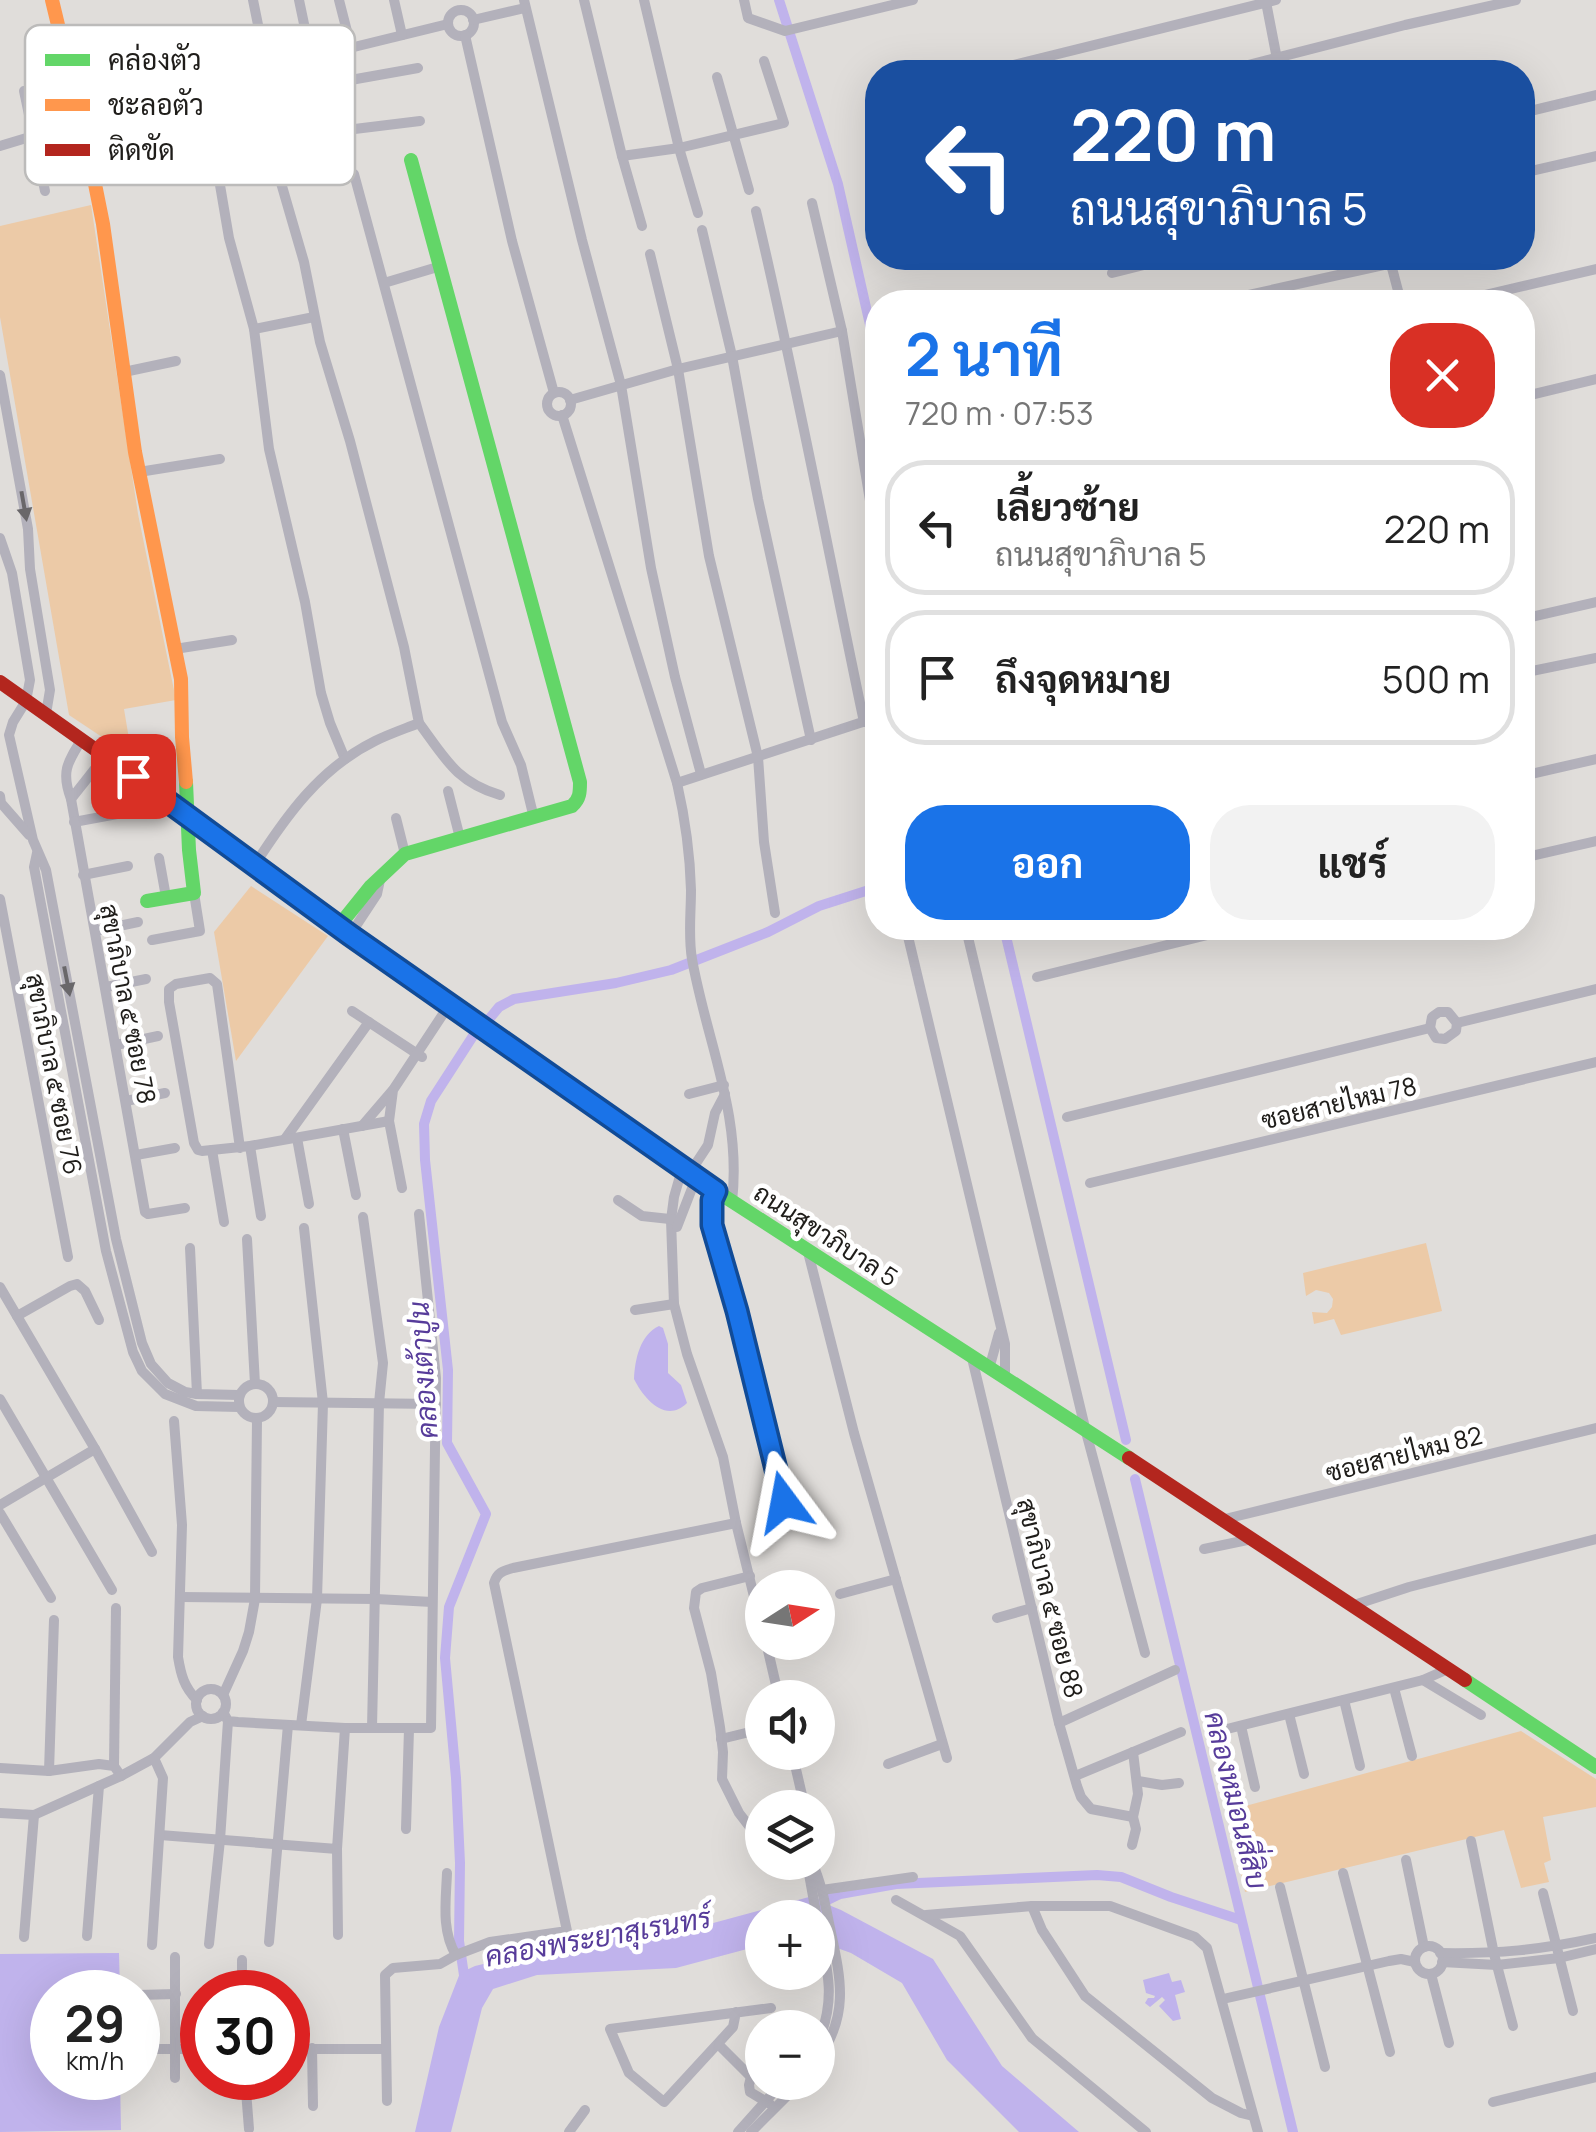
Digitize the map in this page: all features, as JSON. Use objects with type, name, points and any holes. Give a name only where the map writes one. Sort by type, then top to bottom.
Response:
[{"type":"street","points":[[52,0],[58,25]]},
{"type":"street","points":[[253,0],[258,25]]},
{"type":"street","points":[[299,0],[304,25]]},
{"type":"street","points":[[340,0],[346,25]]},
{"type":"street","points":[[394,0],[402,35]]},
{"type":"street","points":[[584,0],[642,226]]},
{"type":"street","points":[[644,0],[698,212]]},
{"type":"street","points":[[744,0],[748,18],[784,31],[913,0]]},
{"type":"street","points":[[1273,60],[1516,0]]},
{"type":"street","points":[[1033,60],[1271,1],[1277,59]]},
{"type":"street","points":[[473,20],[524,4],[621,385],[650,568],[701,774]]},
{"type":"street","points":[[458,5],[473,20],[465,35],[454,34],[448,24],[458,5]]},
{"type":"street","points":[[355,47],[448,24]]},
{"type":"street","points":[[465,35],[508,222],[554,393]]},
{"type":"street","points":[[622,156],[679,148],[784,123],[764,60]]},
{"type":"street","points":[[355,79],[418,68]]},
{"type":"street","points":[[717,77],[749,190]]},
{"type":"street","points":[[24,91],[25,96]]},
{"type":"street","points":[[1535,110],[1596,95]]},
{"type":"street","points":[[355,129],[420,121]]},
{"type":"street","points":[[0,146],[25,138]]},
{"type":"street","points":[[1535,171],[1596,156]]},
{"type":"street","points":[[344,931],[362,896],[405,854],[572,806],[580,792],[410,160]]},
{"type":"street","points":[[355,178],[502,722],[521,765],[534,818]]},
{"type":"street","points":[[43,185],[44,191]]},
{"type":"street","points":[[95,185],[138,472],[182,678],[189,850],[200,931],[152,940]]},
{"type":"street","points":[[219,185],[229,238],[254,329],[269,450],[305,602],[321,693],[345,759]]},
{"type":"street","points":[[281,185],[404,647],[419,723],[470,784],[500,794]]},
{"type":"street","points":[[812,203],[842,331],[865,477]]},
{"type":"street","points":[[677,783],[864,722],[756,210]]},
{"type":"street","points":[[702,230],[732,356],[765,533],[811,740]]},
{"type":"street","points":[[650,254],[678,369],[709,556],[758,757],[764,842],[775,913]]},
{"type":"street","points":[[384,283],[441,266]]},
{"type":"street","points":[[1507,290],[1596,269]]},
{"type":"street","points":[[1112,272],[1121,270]]},
{"type":"street","points":[[1268,290],[1360,270]]},
{"type":"street","points":[[254,329],[314,317]]},
{"type":"street","points":[[570,400],[678,369],[842,331]]},
{"type":"street","points":[[124,372],[176,361]]},
{"type":"street","points":[[0,375],[28,529],[30,569],[50,690],[46,714]]},
{"type":"street","points":[[1535,394],[1596,380]]},
{"type":"street","points":[[562,392],[570,400],[570,408],[562,415],[548,408],[548,399],[554,393],[562,392]]},
{"type":"street","points":[[562,415],[686,822],[692,960],[725,1089],[735,1168],[732,1202]]},
{"type":"street","points":[[138,472],[220,459]]},
{"type":"street","points":[[0,538],[12,573],[30,680],[26,701],[8,736],[33,840],[46,870],[116,1239],[142,1343],[152,1364],[168,1383],[197,1394],[239,1401]]},
{"type":"street","points":[[12,573],[30,569]]},
{"type":"street","points":[[1535,616],[1596,602]]},
{"type":"street","points":[[175,649],[232,640]]},
{"type":"street","points":[[1535,670],[1596,658]]},
{"type":"street","points":[[30,680],[50,690]]},
{"type":"street","name":"ถนนสุขาภิบาล 5","points":[[2,688],[46,714],[344,931],[689,1174],[1596,1767]]},
{"type":"street","points":[[254,866],[296,805],[320,779],[374,742],[419,723]]},
{"type":"street","name":"สุขาภิบาล ๕ ซอย 78","points":[[82,740],[64,776],[145,1212],[185,1208]]},
{"type":"street","points":[[71,799],[105,756]]},
{"type":"street","points":[[1535,773],[1596,759]]},
{"type":"street","points":[[448,791],[460,838]]},
{"type":"street","points":[[0,796],[33,840]]},
{"type":"street","points":[[74,822],[117,814]]},
{"type":"street","points":[[396,818],[405,854]]},
{"type":"street","points":[[1535,855],[1596,841]]},
{"type":"street","points":[[38,852],[34,868],[67,1049],[116,1293],[133,1352],[155,1386],[180,1401],[196,1406],[239,1401]]},
{"type":"street","points":[[160,858],[166,898]]},
{"type":"street","points":[[83,875],[128,866]]},
{"type":"street","points":[[147,901],[194,893]]},
{"type":"street","name":"สุขาภิบาล ๕ ซอย 76","points":[[0,899],[68,1256]]},
{"type":"street","points":[[94,931],[138,922]]},
{"type":"street","points":[[909,940],[1006,1352],[1005,1379]]},
{"type":"street","points":[[969,940],[1086,1432],[1144,1654]]},
{"type":"street","points":[[1037,978],[1188,940]]},
{"type":"street","points":[[261,1216],[245,1147],[219,990],[210,978],[176,984],[168,994],[198,1150],[245,1147],[389,1121]]},
{"type":"street","points":[[106,987],[146,980]]},
{"type":"street","points":[[1457,1022],[1596,989]]},
{"type":"street","points":[[362,1126],[393,1090],[451,1007]]},
{"type":"street","points":[[352,1011],[417,1057]]},
{"type":"street","points":[[1439,1012],[1448,1012],[1457,1022],[1453,1035],[1445,1039],[1436,1038],[1430,1028],[1432,1018],[1439,1012]]},
{"type":"street","points":[[309,1204],[291,1139],[369,1022]]},
{"type":"street","points":[[1067,1117],[1430,1028]]},
{"type":"street","points":[[116,1045],[158,1036]]},
{"type":"street","points":[[67,1049],[80,1046]]},
{"type":"street","name":"ซอยสายไหม 78","points":[[1090,1183],[1596,1062]]},
{"type":"street","points":[[689,1094],[725,1089]]},
{"type":"street","points":[[725,1089],[708,1146],[689,1174],[675,1220],[674,1304],[722,1457],[748,1570]]},
{"type":"street","points":[[393,1090],[389,1121],[402,1188]]},
{"type":"street","points":[[126,1101],[166,1093]]},
{"type":"street","points":[[343,1129],[356,1194]]},
{"type":"street","points":[[708,1146],[733,1154]]},
{"type":"street","points":[[136,1155],[175,1148]]},
{"type":"street","points":[[212,1150],[224,1222]]},
{"type":"street","points":[[716,1191],[712,1225],[784,1502]]},
{"type":"street","points":[[618,1200],[642,1216],[675,1220]]},
{"type":"street","points":[[0,1813],[34,1815],[99,1786],[117,1771],[154,1758],[190,1722],[202,1716],[288,1725],[432,1728],[435,1358],[419,1214]]},
{"type":"street","points":[[364,1217],[383,1363],[372,1728]]},
{"type":"street","points":[[301,1725],[316,1599],[323,1402],[304,1228]]},
{"type":"street","points":[[247,1239],[256,1384]]},
{"type":"street","points":[[190,1248],[197,1394]]},
{"type":"street","points":[[808,1252],[854,1433],[947,1758]]},
{"type":"street","points":[[17,1316],[77,1284],[85,1291],[98,1320]]},
{"type":"street","points":[[0,1287],[152,1552]]},
{"type":"street","points":[[116,1293],[130,1294]]},
{"type":"street","points":[[635,1310],[674,1304]]},
{"type":"street","points":[[989,1369],[1000,1327]]},
{"type":"street","name":"สุขาภิบาล ๕ ซอย 88","points":[[972,1358],[1060,1724],[1176,1670]]},
{"type":"street","points":[[256,1384],[267,1388],[273,1402],[270,1412],[257,1419],[246,1416],[239,1401],[244,1388],[256,1384]]},
{"type":"street","points":[[0,1399],[112,1590]]},
{"type":"street","points":[[273,1402],[436,1404]]},
{"type":"street","points":[[209,1944],[220,1840],[226,1717],[223,1695],[249,1632],[254,1599],[257,1419]]},
{"type":"street","points":[[174,1422],[182,1525],[178,1657],[181,1677],[197,1700]]},
{"type":"street","name":"ซอยสายไหม 82","points":[[1222,1520],[1596,1428]]},
{"type":"street","points":[[0,1505],[95,1449]]},
{"type":"street","points":[[0,1513],[51,1598]]},
{"type":"street","points":[[387,2102],[385,1975],[403,1966],[440,1964],[490,1942],[567,1931],[494,1584],[496,1577],[512,1568],[736,1523]]},
{"type":"street","points":[[1352,1606],[1408,1587],[1596,1539]]},
{"type":"street","points":[[1204,1549],[1252,1540]]},
{"type":"street","points":[[745,1577],[709,1584],[696,1592],[694,1608],[711,1672],[721,1738],[722,1779],[745,1821]]},
{"type":"street","points":[[840,1594],[896,1579]]},
{"type":"street","points":[[181,1597],[432,1602]]},
{"type":"street","points":[[116,1608],[117,1771]]},
{"type":"street","points":[[997,1618],[1032,1608]]},
{"type":"street","points":[[49,1771],[54,1620]]},
{"type":"street","points":[[1215,1732],[1394,1688],[1448,1669]]},
{"type":"street","points":[[1423,1680],[1481,1715]]},
{"type":"street","points":[[1394,1688],[1412,1756]]},
{"type":"street","points":[[202,1716],[197,1700],[202,1692],[211,1689],[223,1695]]},
{"type":"street","points":[[1344,1700],[1360,1766]]},
{"type":"street","points":[[1289,1714],[1304,1774]]},
{"type":"street","points":[[1060,1724],[1082,1797],[1091,1809],[1133,1816]]},
{"type":"street","points":[[268,1942],[288,1725]]},
{"type":"street","points":[[1242,1726],[1256,1786]]},
{"type":"street","points":[[338,1935],[337,1848],[346,1728]]},
{"type":"street","points":[[406,1829],[409,1729]]},
{"type":"street","points":[[1075,1776],[1181,1732]]},
{"type":"street","points":[[721,1738],[745,1733]]},
{"type":"street","points":[[888,1764],[942,1744]]},
{"type":"street","points":[[1132,1845],[1138,1782],[1133,1752]]},
{"type":"street","points":[[152,1945],[163,1778],[154,1758]]},
{"type":"street","points":[[0,1768],[49,1771],[98,1764],[117,1771]]},
{"type":"street","points":[[1138,1782],[1180,1783]]},
{"type":"street","points":[[87,1936],[99,1786]]},
{"type":"street","points":[[24,1937],[34,1815]]},
{"type":"street","points":[[160,1836],[337,1848]]},
{"type":"street","points":[[1472,1841],[1495,1960],[1513,2026]]},
{"type":"street","points":[[1406,1860],[1424,1947]]},
{"type":"street","points":[[448,1872],[445,1914],[449,1943],[461,1953]]},
{"type":"street","points":[[1343,1874],[1390,2052]]},
{"type":"street","points":[[819,1892],[913,1877]]},
{"type":"street","points":[[816,1880],[820,1900]]},
{"type":"street","points":[[1280,1887],[1325,2067]]},
{"type":"street","points":[[818,1900],[819,1892]]},
{"type":"street","points":[[1544,1894],[1573,2011]]},
{"type":"street","points":[[896,1900],[960,1936],[1032,2038],[1146,2132]]},
{"type":"street","points":[[926,1915],[1032,1906],[1110,1906],[1195,1938],[1207,1948],[1258,2132]]},
{"type":"street","points":[[1032,1906],[1042,1930],[1085,1996],[1212,2098],[1253,2116]]},
{"type":"street","points":[[960,1936],[964,1914]]},
{"type":"street","points":[[1557,1952],[1596,1938]]},
{"type":"street","points":[[1424,1947],[1436,1948],[1441,1957],[1436,1972],[1431,1974],[1420,1972],[1415,1962],[1415,1956],[1424,1947]]},
{"type":"street","points":[[1441,1957],[1495,1960],[1596,1949]]},
{"type":"street","points":[[175,1957],[175,2078]]},
{"type":"street","points":[[1223,1999],[1367,1965],[1401,1959],[1415,1962]]},
{"type":"street","points":[[242,1960],[242,1970]]},
{"type":"street","points":[[1431,1974],[1449,2043]]},
{"type":"street","points":[[835,1976],[841,1991],[835,2028]]},
{"type":"street","points":[[160,1994],[176,1994]]},
{"type":"street","points":[[736,2012],[733,2027],[664,2102],[629,2073],[610,2029],[736,2012],[771,2008]]},
{"type":"street","points":[[718,2045],[745,2067]]},
{"type":"street","points":[[313,2106],[312,2048],[385,2049]]},
{"type":"street","points":[[160,2049],[180,2049]]},
{"type":"street","points":[[1493,2102],[1596,2077]]},
{"type":"street","points":[[247,2100],[249,2129]]},
{"type":"street","points":[[738,2132],[770,2100]]},
{"type":"street","points":[[751,2132],[771,2100]]},
{"type":"street","points":[[570,2132],[585,2110]]},
{"type":"shaded area","points":[[91,205],[138,514],[176,700],[124,709],[132,757],[69,715],[0,317],[0,226]]},
{"type":"shaded area","points":[[251,886],[328,936],[236,1061],[214,932]]},
{"type":"shaded area","points":[[1426,1243],[1442,1311],[1341,1335],[1334,1319],[1314,1324],[1312,1312],[1327,1313],[1333,1299],[1329,1293],[1316,1290],[1306,1296],[1303,1273]]},
{"type":"shaded area","points":[[1521,1731],[1596,1779],[1596,1807],[1543,1817],[1551,1860],[1544,1863],[1549,1882],[1521,1888],[1504,1830],[1245,1892],[1227,1811]]},
{"type":"water","points":[[659,1326],[668,1344],[668,1373],[681,1385],[687,1403],[671,1411],[650,1401],[634,1379],[643,1341]]},
{"type":"water","points":[[835,1908],[933,1959],[1002,2066],[1079,2132],[1019,2132],[947,2060],[902,1983],[835,1947]]},
{"type":"water","name":"คลองพระยาสุเรนทร์","points":[[745,1914],[745,1950],[676,1968],[537,1975],[493,1989],[482,2008],[451,2132],[415,2132],[439,2027],[460,1973],[587,1937],[680,1932]]},
{"type":"water","points":[[119,1953],[119,1970],[30,1970],[30,2100],[120,2100],[121,2130],[0,2132],[0,1954]]},
{"type":"water","points":[[1169,1973],[1172,1982],[1181,1980],[1185,1992],[1175,1995],[1181,2019],[1173,2021],[1159,2006],[1165,2000],[1162,1997],[1150,2007],[1145,2003],[1155,1996],[1146,1993],[1143,1980]]},
{"type":"waterway","name":"คลองหมอนสี่สิบ","points":[[779,0],[838,184],[865,303]]},
{"type":"waterway","name":"คลองเต้าปูน","points":[[490,1018],[499,1007],[514,999],[671,970],[768,932],[819,906],[865,891]]},
{"type":"waterway","name":"คลองหมอนสี่สิบ","points":[[1007,940],[1126,1440]]},
{"type":"waterway","name":"คลองเต้าปูน","points":[[465,1982],[459,1941],[456,1778],[445,1658],[449,1607],[486,1514],[447,1443],[448,1370],[424,1124],[431,1101],[473,1036]]},
{"type":"waterway","name":"คลองหมอนสี่สิบ","points":[[1135,1479],[1293,2132]]},
{"type":"waterway","points":[[827,1900],[896,1884],[1097,1875],[1121,1877],[1241,1920]]},
{"type":"traffic: fast","points":[[338,927],[371,886],[405,854],[572,806],[580,792],[411,160]]},
{"type":"traffic: fast","points":[[147,901],[194,893],[186,782]]},
{"type":"traffic: fast","points":[[330,921],[696,1178],[1129,1458]]},
{"type":"traffic: fast","points":[[1465,1680],[1596,1767]]},
{"type":"traffic: slow","points":[[52,0],[58,25]]},
{"type":"traffic: slow","points":[[95,185],[135,452],[181,679],[186,782]]},
{"type":"traffic: jam","points":[[0,682],[330,921]]},
{"type":"traffic: jam","points":[[1129,1458],[1465,1680]]},
{"type":"route","points":[[133,776],[500,1042],[716,1191],[712,1225],[784,1502]]}]
